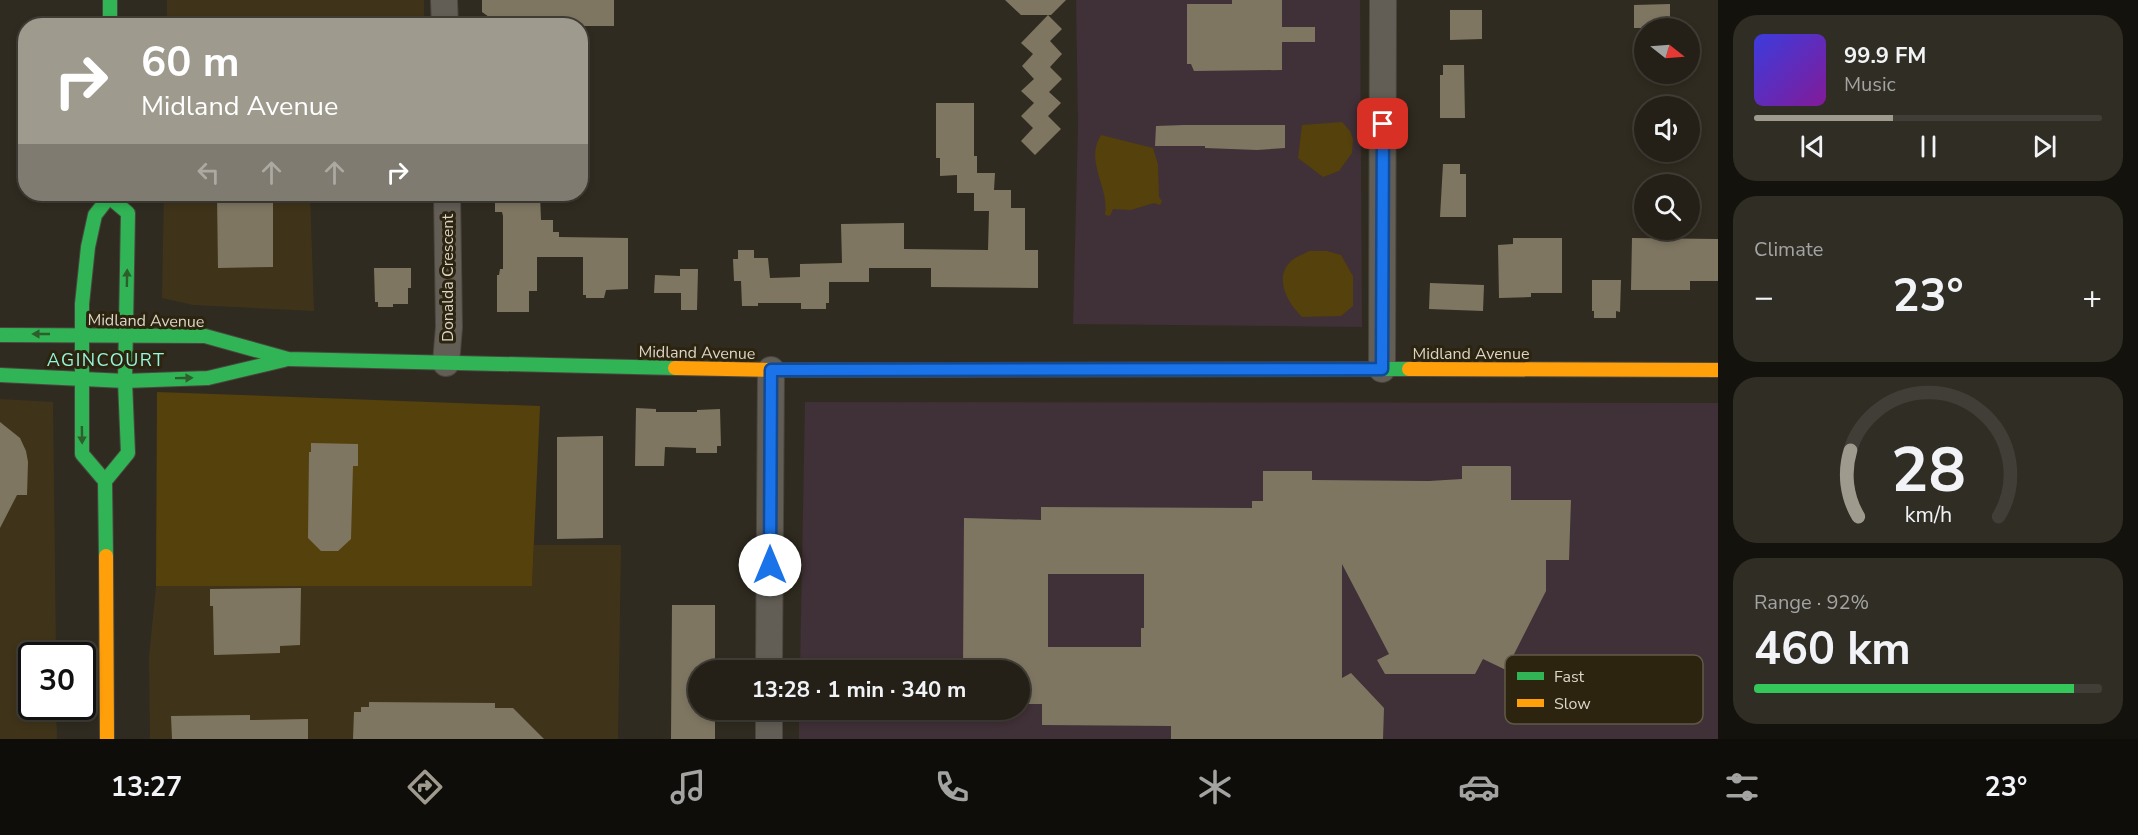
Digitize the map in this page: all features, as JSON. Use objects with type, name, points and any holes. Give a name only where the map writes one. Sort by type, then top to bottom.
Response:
[{"type":"main road","points":[[110,0],[110,18]]},
{"type":"main road","points":[[105,201],[95,214],[88,247],[82,304],[81,379],[82,454],[105,481]]},
{"type":"main road","points":[[107,739],[105,481],[128,453],[125,381],[128,213],[115,201]]},
{"type":"main road","name":"Midland Avenue","points":[[0,335],[205,336],[288,359],[771,370],[1718,370]]},
{"type":"main road","name":"Midland Avenue","points":[[0,375],[125,381],[208,378],[288,359]]},
{"type":"street","points":[[444,0],[445,18]]},
{"type":"street","points":[[1382,369],[1383,0]]},
{"type":"street","name":"Donalda Crescent","points":[[446,363],[449,327],[447,201]]},
{"type":"street","points":[[770,660],[771,370]]},
{"type":"street","points":[[769,720],[769,739]]},
{"type":"shaded area","points":[[167,0],[424,0],[424,18],[167,18]]},
{"type":"shaded area","points":[[1076,0],[1360,0],[1362,327],[1073,324],[1078,126]]},
{"type":"shaded area","points":[[1342,122],[1350,131],[1353,139],[1352,153],[1339,171],[1323,177],[1298,158],[1302,125]]},
{"type":"shaded area","points":[[1101,135],[1153,148],[1158,164],[1159,197],[1162,201],[1160,205],[1154,203],[1131,210],[1113,209],[1110,216],[1105,215],[1106,205],[1095,155],[1096,145]]},
{"type":"shaded area","points":[[164,201],[310,201],[314,311],[193,305],[162,298]]},
{"type":"shaded area","points":[[1309,251],[1327,251],[1341,255],[1353,276],[1353,306],[1341,316],[1302,317],[1284,290],[1283,275],[1286,268],[1293,260]]},
{"type":"shaded area","points":[[157,392],[540,406],[532,586],[156,586]]},
{"type":"shaded area","points":[[0,399],[53,402],[56,642],[18,642],[18,720],[56,720],[57,739],[0,739]]},
{"type":"shaded area","points":[[805,402],[1718,403],[1718,739],[799,739],[799,720],[1030,720],[1030,660],[800,660]]},
{"type":"shaded area","points":[[534,545],[621,545],[618,739],[150,739],[149,657],[156,586],[532,586]]},
{"type":"building","points":[[482,0],[614,0],[614,26],[588,26],[588,18],[489,18],[482,12]]},
{"type":"building","points":[[1005,0],[1066,0],[1051,15],[1021,15]]},
{"type":"building","points":[[1232,0],[1282,0],[1282,27],[1315,27],[1315,42],[1282,42],[1282,70],[1194,71],[1191,64],[1187,64],[1187,4],[1232,4]]},
{"type":"building","points":[[1670,4],[1670,18],[1634,18],[1634,5]]},
{"type":"building","points":[[1450,10],[1482,10],[1482,39],[1450,40]]},
{"type":"building","points":[[1048,15],[1062,29],[1050,41],[1062,54],[1050,67],[1062,79],[1049,92],[1061,103],[1048,116],[1061,129],[1035,155],[1021,141],[1033,128],[1021,116],[1034,103],[1021,91],[1034,79],[1022,66],[1033,54],[1021,43]]},
{"type":"building","points":[[1443,65],[1464,65],[1465,118],[1440,118],[1440,75],[1443,75]]},
{"type":"building","points":[[936,103],[974,103],[974,156],[977,156],[977,173],[995,173],[994,190],[1011,190],[1011,208],[1025,208],[1025,250],[1038,250],[1038,288],[931,287],[931,268],[869,268],[869,282],[829,282],[829,303],[826,303],[826,309],[801,309],[801,303],[758,303],[758,306],[742,306],[741,281],[734,281],[733,259],[738,259],[738,250],[754,250],[754,258],[768,258],[770,278],[800,277],[800,264],[842,263],[841,224],[904,223],[904,249],[988,250],[989,211],[974,211],[974,193],[957,193],[957,175],[940,176],[940,158],[936,158]]},
{"type":"building","points":[[1285,125],[1285,148],[1257,150],[1205,148],[1205,146],[1155,146],[1156,126]]},
{"type":"building","points":[[1443,164],[1460,164],[1460,174],[1466,174],[1466,217],[1440,217]]},
{"type":"building","points":[[217,201],[273,201],[273,267],[218,268]]},
{"type":"building","points":[[495,201],[540,201],[541,220],[553,220],[553,232],[559,232],[559,237],[628,238],[628,289],[606,290],[604,298],[586,298],[586,295],[583,295],[583,257],[537,257],[537,291],[529,291],[529,312],[497,312],[497,275],[500,269],[503,269],[503,216],[502,212],[495,212]]},
{"type":"building","points":[[1513,238],[1562,238],[1562,293],[1531,293],[1531,297],[1499,298],[1498,245],[1513,244]]},
{"type":"building","points":[[1632,238],[1634,240],[1718,239],[1718,281],[1690,281],[1690,290],[1631,290]]},
{"type":"building","points":[[374,268],[411,268],[408,304],[378,307],[378,302],[375,302]]},
{"type":"building","points":[[680,269],[698,269],[697,310],[681,310],[681,293],[654,293],[655,275],[680,276]]},
{"type":"building","points":[[1592,280],[1621,280],[1620,312],[1616,311],[1616,318],[1594,318]]},
{"type":"building","points":[[1430,283],[1484,285],[1483,311],[1429,309]]},
{"type":"building","points":[[636,408],[656,409],[656,412],[697,412],[697,410],[720,409],[721,446],[717,446],[717,453],[696,453],[696,448],[665,447],[664,466],[635,466]]},
{"type":"building","points":[[0,422],[20,438],[28,462],[27,495],[17,495],[0,528]]},
{"type":"building","points":[[603,436],[603,538],[557,539],[557,437]]},
{"type":"building","points":[[311,443],[358,444],[358,466],[353,466],[351,539],[338,551],[321,551],[308,538]]},
{"type":"building","points":[[1462,466],[1510,466],[1511,500],[1571,500],[1569,560],[1546,560],[1546,591],[1514,655],[1505,655],[1505,670],[1483,659],[1475,674],[1385,674],[1377,660],[1389,654],[1342,564],[1342,678],[1351,673],[1384,708],[1383,739],[1171,739],[1171,726],[1042,725],[1042,704],[1030,704],[1030,660],[963,660],[964,518],[1041,520],[1041,507],[1252,508],[1252,501],[1263,501],[1263,471],[1312,471],[1312,480],[1462,479]],"holes":[[[1048,574],[1144,574],[1144,628],[1141,628],[1141,647],[1048,647]]]},
{"type":"building","points":[[301,588],[300,645],[280,646],[280,653],[214,655],[213,606],[210,606],[210,589]]},
{"type":"building","points":[[672,605],[715,605],[715,660],[688,660],[688,720],[715,720],[715,739],[671,739]]},
{"type":"building","points":[[369,702],[495,703],[495,708],[513,708],[544,739],[353,739],[354,712],[361,712],[361,707],[369,707]]},
{"type":"building","points":[[250,715],[250,720],[308,719],[308,739],[172,739],[171,716]]},
{"type":"traffic: fast","points":[[110,0],[110,18]]},
{"type":"traffic: fast","points":[[105,481],[82,454],[82,304],[88,247],[95,215],[106,201]]},
{"type":"traffic: fast","points":[[106,556],[105,481],[128,453],[125,381],[128,213],[114,201]]},
{"type":"traffic: fast","points":[[0,335],[205,336],[288,359],[675,368]]},
{"type":"traffic: fast","points":[[0,375],[125,381],[208,378],[284,360]]},
{"type":"traffic: fast","points":[[954,370],[1409,369]]},
{"type":"traffic: slow","points":[[675,368],[954,370]]},
{"type":"traffic: slow","points":[[1409,369],[1718,370]]},
{"type":"traffic: slow","points":[[106,556],[107,739]]},
{"type":"district","name":"AGINCOURT","points":[[106,360]]},
{"type":"route","points":[[770,565],[771,370],[1382,369],[1383,124]]}]
